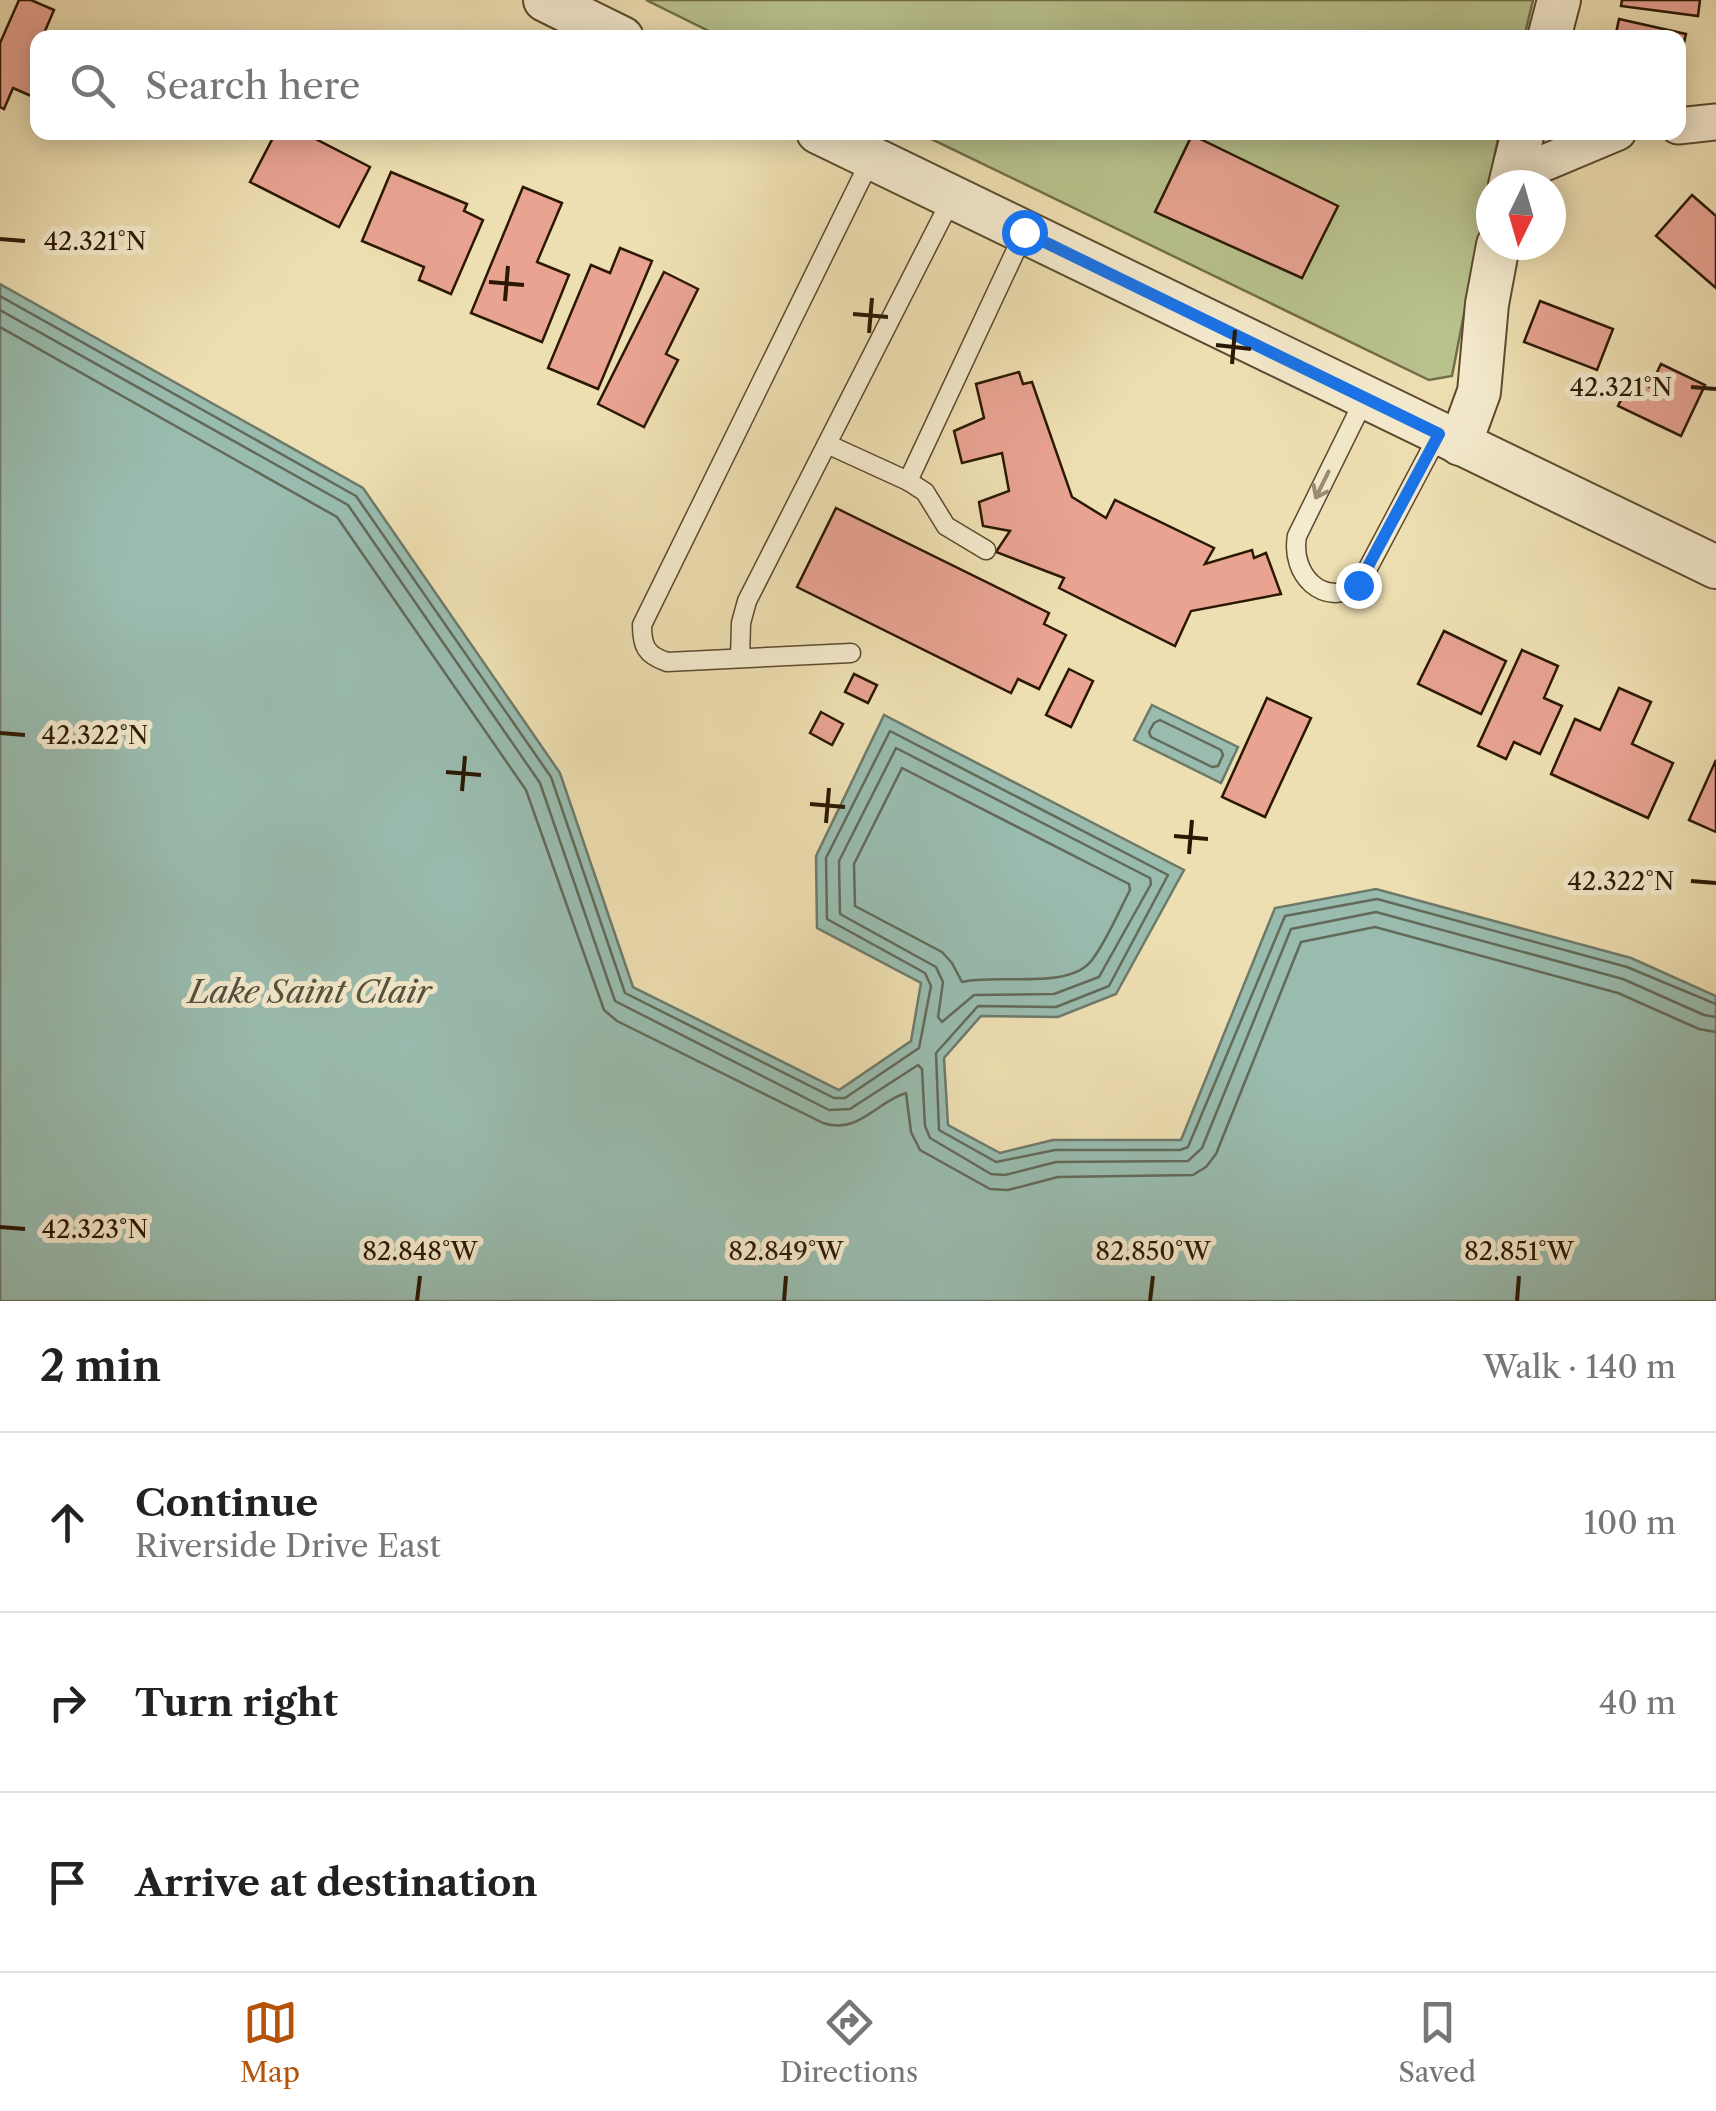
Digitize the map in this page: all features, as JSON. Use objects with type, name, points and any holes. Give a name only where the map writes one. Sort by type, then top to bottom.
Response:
[{"type":"street","points":[[544,0],[606,30]]},
{"type":"street","points":[[1551,30],[1559,0]]},
{"type":"street","points":[[1686,125],[1716,122]]},
{"type":"street","points":[[834,140],[1716,567]]},
{"type":"street","points":[[1514,170],[1522,140]]},
{"type":"street","points":[[1535,170],[1601,140]]},
{"type":"street","points":[[1450,439],[1479,392],[1495,260]]},
{"type":"lane","points":[[851,653],[667,662],[652,657],[642,644],[642,624],[871,158]]},
{"type":"lane","points":[[740,658],[740,623],[747,601],[952,198]]},
{"type":"lane","points":[[908,480],[1024,232]]},
{"type":"lane","points":[[1365,398],[1297,536],[1294,552],[1298,566],[1306,580],[1327,591],[1348,592],[1366,574],[1450,439]]},
{"type":"lane","points":[[827,444],[908,480],[925,492],[946,526],[986,550]]},
{"type":"green space","points":[[646,0],[1533,0],[1526,30],[707,30]]},
{"type":"green space","points":[[933,140],[1498,140],[1492,170],[1476,170],[1476,252],[1452,376],[1429,380]]},
{"type":"water","name":"Lake Saint Clair","points":[[0,284],[363,488],[560,773],[633,987],[839,1090],[911,1041],[921,983],[817,928],[816,856],[884,715],[1184,870],[1116,994],[1058,1017],[981,1016],[944,1058],[948,1125],[1000,1153],[1053,1140],[1181,1140],[1275,908],[1376,889],[1631,958],[1716,996],[1716,1301],[0,1301]]},
{"type":"water","points":[[1152,705],[1238,747],[1221,783],[1134,740]]},
{"type":"building","points":[[19,0],[31,0],[54,10],[45,30],[30,30],[30,95],[13,88],[4,109],[0,107],[0,43]]},
{"type":"building","points":[[1622,0],[1700,0],[1698,16],[1621,6]]},
{"type":"building","points":[[1619,19],[1668,30],[1617,30]]},
{"type":"building","points":[[272,140],[318,140],[370,167],[339,227],[250,182]]},
{"type":"building","points":[[1190,140],[1202,140],[1338,206],[1302,278],[1155,212]]},
{"type":"building","points":[[391,172],[467,204],[464,211],[483,220],[451,294],[419,280],[424,267],[362,241]]},
{"type":"building","points":[[523,187],[562,203],[537,262],[569,275],[542,342],[471,313]]},
{"type":"building","points":[[1692,195],[1716,216],[1716,288],[1656,236]]},
{"type":"building","points":[[620,248],[652,261],[598,389],[548,368],[591,265],[610,273]]},
{"type":"building","points":[[664,272],[698,289],[666,354],[678,360],[644,427],[598,404]]},
{"type":"building","points":[[1540,301],[1613,329],[1597,370],[1524,342]]},
{"type":"building","points":[[1661,364],[1705,385],[1681,436],[1618,406],[1632,378],[1650,387]]},
{"type":"building","points":[[1019,372],[1023,384],[1032,382],[1072,497],[1106,518],[1115,500],[1214,548],[1205,564],[1252,550],[1254,558],[1266,553],[1281,594],[1191,611],[1175,646],[1059,588],[1064,578],[996,552],[1010,531],[983,526],[979,502],[1009,491],[1002,453],[962,463],[954,431],[984,418],[976,384]]},
{"type":"building","points":[[836,508],[1049,613],[1044,624],[1066,635],[1039,689],[1018,679],[1011,693],[797,587]]},
{"type":"building","points":[[1444,631],[1506,661],[1481,714],[1418,684]]},
{"type":"building","points":[[1522,650],[1558,666],[1544,698],[1562,706],[1540,754],[1514,742],[1506,759],[1478,746]]},
{"type":"building","points":[[1069,669],[1093,681],[1071,727],[1046,715]]},
{"type":"building","points":[[854,674],[877,685],[868,703],[845,692]]},
{"type":"building","points":[[1619,688],[1651,702],[1632,744],[1673,763],[1648,818],[1551,774],[1575,719],[1600,730]]},
{"type":"building","points":[[1267,698],[1311,718],[1265,817],[1222,797]]},
{"type":"building","points":[[821,712],[843,724],[832,745],[810,733]]},
{"type":"building","points":[[1716,760],[1716,832],[1689,820]]},
{"type":"route","points":[[1024,232],[1439,434],[1358,585]]}]
